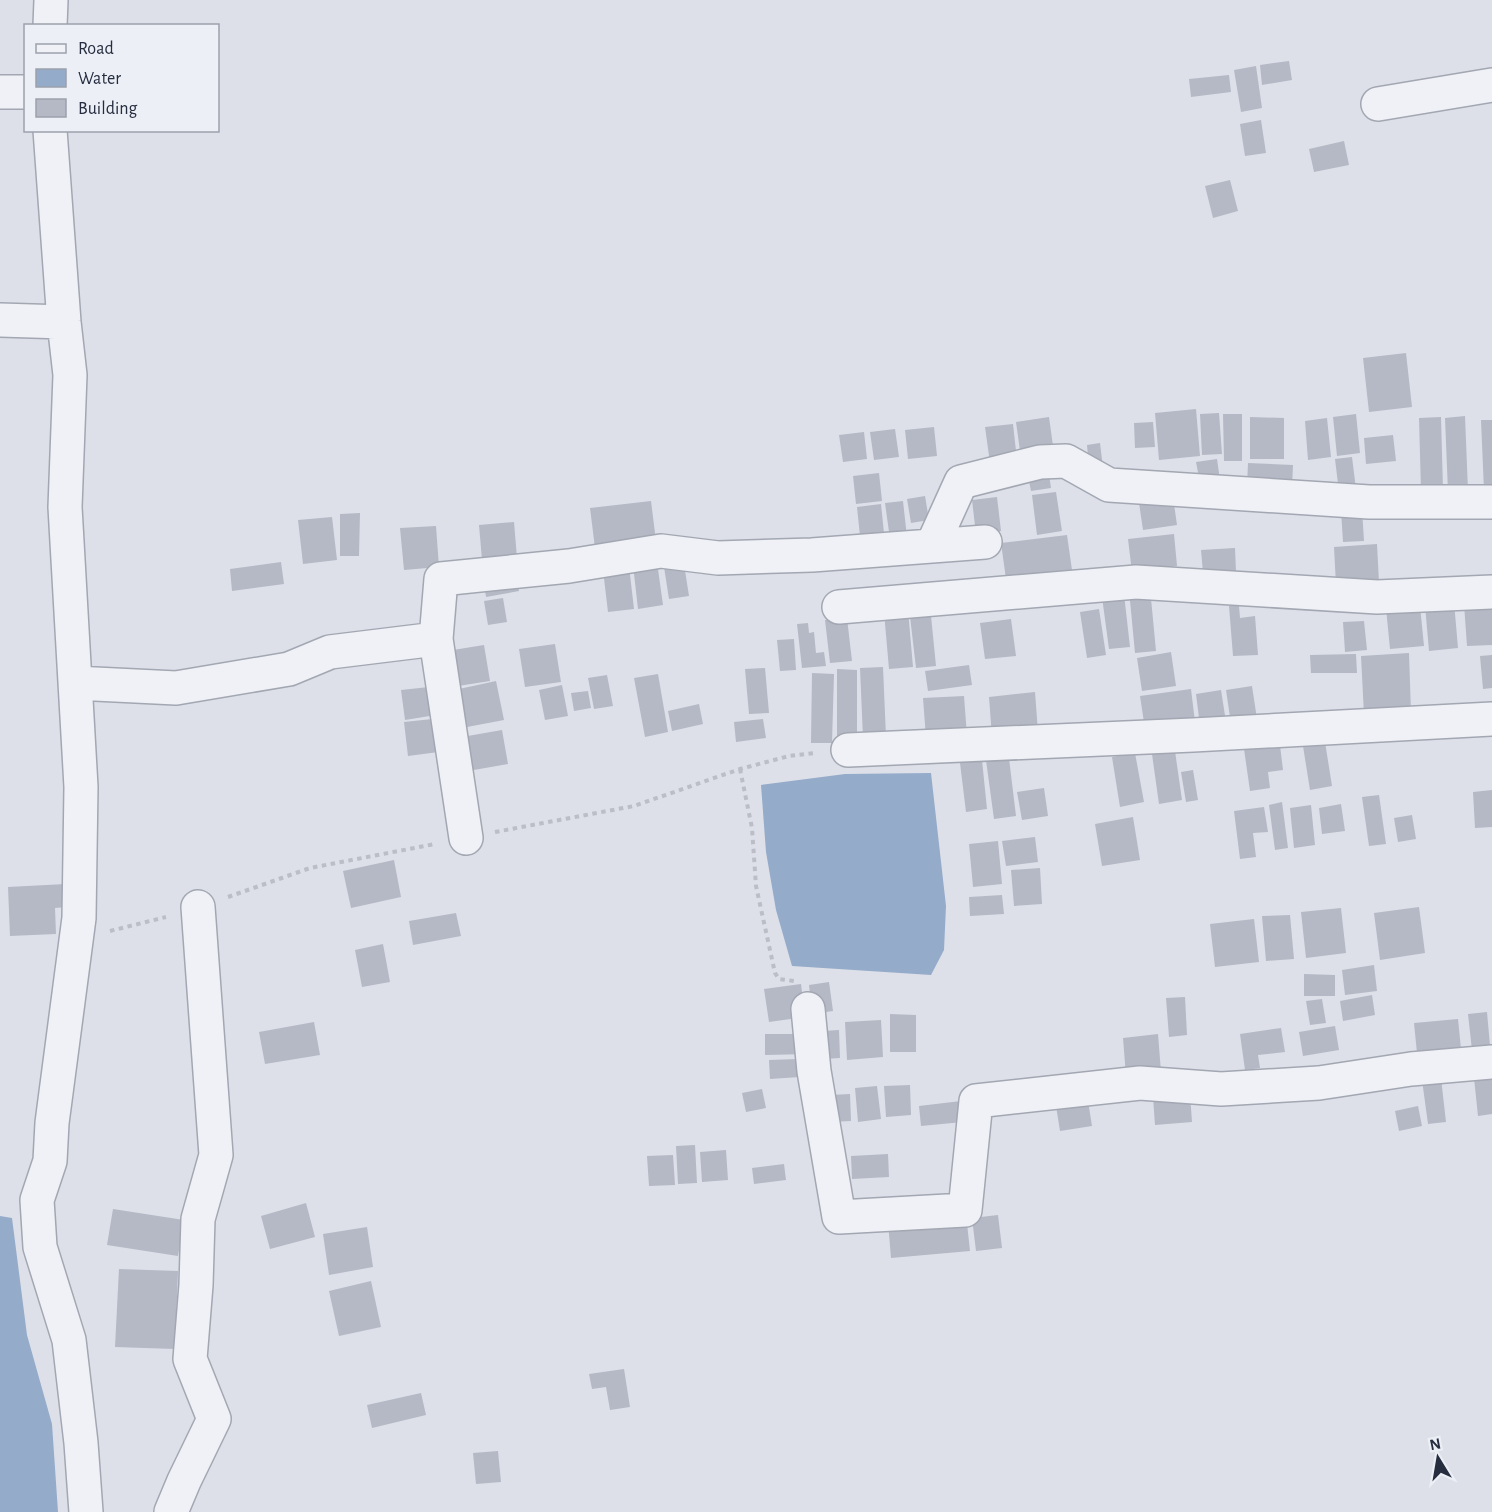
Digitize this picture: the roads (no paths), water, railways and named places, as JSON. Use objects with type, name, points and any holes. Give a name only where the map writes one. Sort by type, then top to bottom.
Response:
[{"type":"street","points":[[50,24],[51,0]]},
{"type":"street","points":[[1378,104],[1492,85]]},
{"type":"street","points":[[0,92],[24,92]]},
{"type":"street","points":[[50,132],[70,375],[65,507],[81,787],[79,918],[52,1123],[50,1161],[37,1200],[40,1247],[69,1340],[81,1443],[86,1512]]},
{"type":"street","points":[[0,320],[64,322]]},
{"type":"street","points":[[932,546],[961,482],[1040,462],[1066,461],[1109,485],[1368,502],[1492,502]]},
{"type":"street","points":[[466,838],[436,639],[441,579],[569,566],[661,551],[718,558],[812,555],[985,542]]},
{"type":"street","points":[[838,608],[1136,582],[1377,597],[1492,592]]},
{"type":"street","points":[[75,684],[176,688],[289,669],[330,652],[436,639]]},
{"type":"street","points":[[848,750],[1181,736],[1492,719]]},
{"type":"street","points":[[171,1512],[214,1419],[190,1359],[198,1219],[216,1155],[198,907]]},
{"type":"street","points":[[808,1009],[814,1071],[839,1217],[964,1210],[976,1101],[1140,1083],[1221,1089],[1318,1083],[1411,1069],[1492,1062]]},
{"type":"water","points":[[931,773],[946,906],[944,950],[931,975],[792,966],[776,910],[766,852],[761,785],[845,774]]},
{"type":"water","points":[[0,1216],[12,1218],[27,1335],[52,1424],[58,1512],[0,1512]]}]
